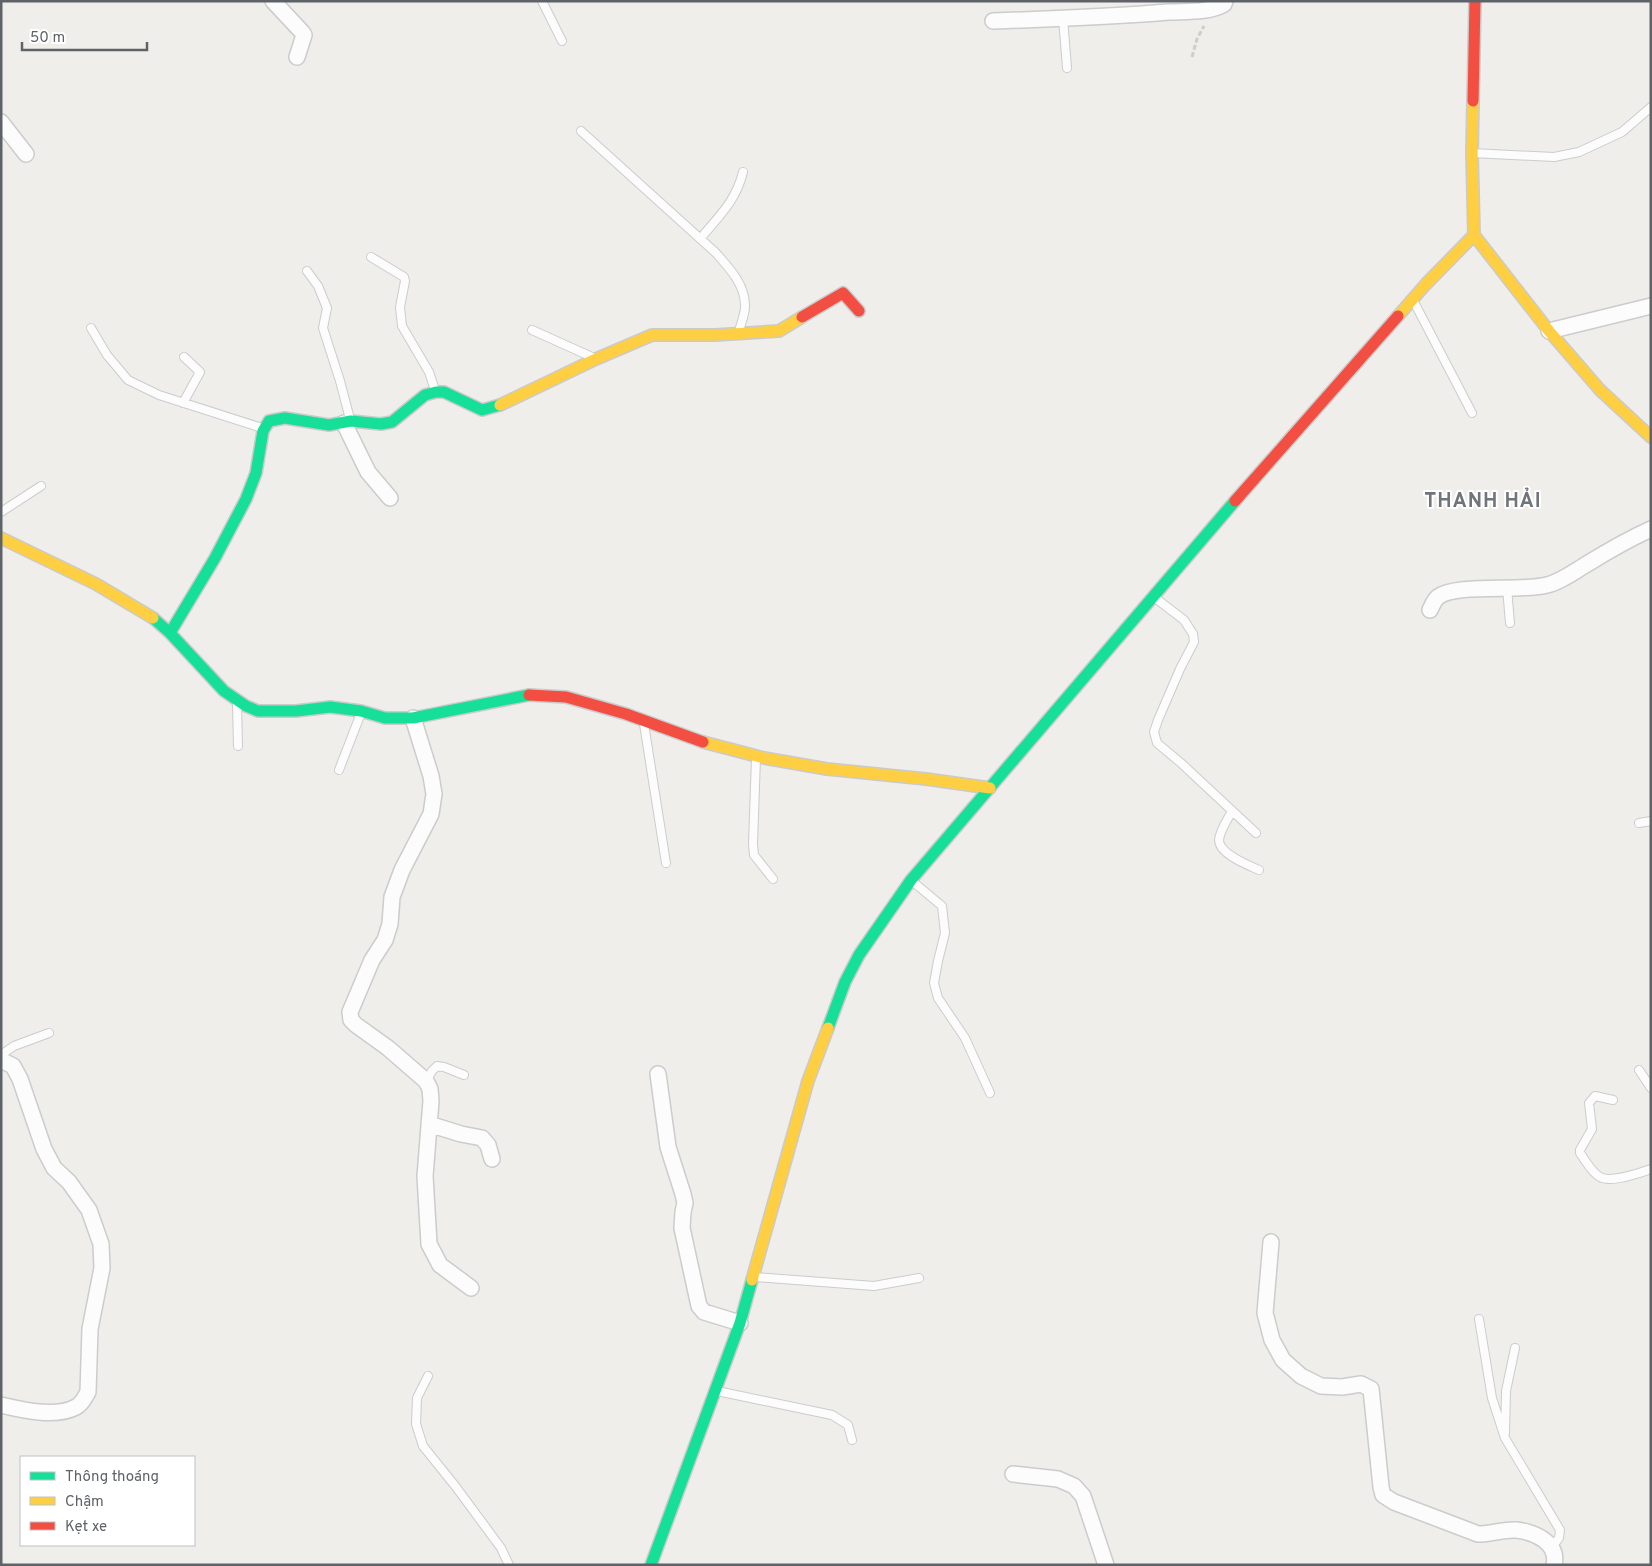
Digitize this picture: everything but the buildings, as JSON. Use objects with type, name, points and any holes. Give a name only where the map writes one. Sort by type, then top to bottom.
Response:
[{"type":"street","points":[[273,1],[304,35],[297,57]]},
{"type":"street","points":[[1475,1],[1472,153],[1474,235],[1549,331],[1600,390],[1651,437]]},
{"type":"street","points":[[993,21],[1130,16],[1222,5]]},
{"type":"street","points":[[1,122],[26,154]]},
{"type":"street","points":[[651,1565],[740,1323],[808,1081],[845,982],[859,955],[911,880],[1153,596],[1413,300],[1474,235]]},
{"type":"street","points":[[170,633],[245,501],[255,476],[264,428],[269,421],[285,418],[329,425],[347,422],[381,424],[392,422],[425,395],[436,392],[444,392],[482,410],[488,409],[596,359],[652,336],[780,331],[838,294],[843,293],[859,311]]},
{"type":"street","points":[[1549,331],[1651,306]]},
{"type":"street","points":[[347,422],[368,472],[390,498]]},
{"type":"street","points":[[1430,610],[1436,598],[1444,594],[1461,591],[1548,585],[1566,577],[1631,538],[1651,529]]},
{"type":"street","points":[[1,538],[96,584],[152,617],[170,633],[224,691],[246,706],[258,711],[296,711],[330,707],[361,711],[386,718],[414,718],[524,695],[566,697],[626,714],[697,740],[756,756],[826,769],[926,779],[990,788]]},
{"type":"street","points":[[414,718],[434,794],[431,814],[402,870],[392,896],[390,924],[385,940],[372,960],[350,1012],[351,1020],[356,1025],[388,1048],[426,1081],[430,1089],[431,1101],[425,1176],[429,1244],[440,1265],[471,1288]]},
{"type":"street","points":[[1,1060],[13,1066],[20,1078],[44,1149],[54,1168],[69,1182],[89,1210],[101,1244],[102,1268],[90,1328],[88,1392],[83,1400],[77,1407],[48,1412],[1,1406]]},
{"type":"street","points":[[658,1074],[668,1147],[685,1203],[682,1228],[699,1306],[704,1312],[740,1323]]},
{"type":"street","points":[[429,1124],[482,1138],[488,1145],[492,1159]]},
{"type":"street","points":[[1271,1242],[1265,1312],[1272,1340],[1284,1360],[1301,1376],[1321,1386],[1361,1384],[1370,1389],[1383,1495],[1394,1502],[1478,1534],[1515,1530],[1534,1534],[1547,1541],[1552,1547],[1555,1559],[1554,1565]]},
{"type":"street","points":[[1013,1474],[1058,1479],[1074,1486],[1083,1496],[1106,1565]]},
{"type":"lane","points":[[542,1],[562,41]]},
{"type":"lane","points":[[1063,18],[1067,68]]},
{"type":"lane","points":[[1472,153],[1554,157],[1578,152],[1622,132],[1651,106]]},
{"type":"lane","points":[[581,131],[716,253],[732,271],[741,287],[746,305],[739,333]]},
{"type":"lane","points":[[700,239],[733,200],[743,172]]},
{"type":"lane","points":[[371,257],[404,277],[405,281],[400,307],[402,326],[429,372],[436,392]]},
{"type":"lane","points":[[307,271],[318,286],[327,308],[323,328],[340,381],[347,422]]},
{"type":"lane","points":[[1413,300],[1472,413]]},
{"type":"lane","points":[[91,328],[107,355],[128,380],[159,395],[264,428]]},
{"type":"lane","points":[[532,330],[596,359]]},
{"type":"lane","points":[[183,403],[200,372],[184,356]]},
{"type":"lane","points":[[1,512],[41,486]]},
{"type":"lane","points":[[1507,588],[1510,623]]},
{"type":"lane","points":[[1153,596],[1184,620],[1193,634],[1194,642],[1158,720],[1154,732],[1157,743],[1256,833]]},
{"type":"lane","points":[[237,700],[238,746]]},
{"type":"lane","points":[[339,770],[361,711]]},
{"type":"lane","points":[[644,720],[666,863]]},
{"type":"lane","points":[[756,756],[754,855],[773,879]]},
{"type":"lane","points":[[1232,810],[1221,834],[1220,846],[1228,854],[1258,870]]},
{"type":"lane","points":[[1639,823],[1651,821]]},
{"type":"lane","points":[[911,880],[942,906],[945,933],[934,982],[938,998],[965,1038],[990,1093]]},
{"type":"lane","points":[[1,1055],[14,1046],[49,1033]]},
{"type":"lane","points":[[426,1081],[436,1066],[464,1075]]},
{"type":"lane","points":[[1639,1070],[1651,1088]]},
{"type":"lane","points":[[1613,1100],[1595,1096],[1590,1100],[1592,1129],[1580,1153],[1595,1173],[1603,1178],[1611,1179],[1651,1170]]},
{"type":"lane","points":[[753,1277],[874,1286],[919,1278]]},
{"type":"lane","points":[[1479,1319],[1492,1398],[1505,1438],[1560,1530],[1559,1538],[1552,1547]]},
{"type":"lane","points":[[1505,1438],[1506,1391],[1514,1348]]},
{"type":"lane","points":[[428,1376],[417,1398],[416,1424],[423,1446],[501,1548],[509,1565]]},
{"type":"lane","points":[[715,1390],[832,1416],[848,1425],[852,1440]]},
{"type":"path","points":[[1192,57],[1197,39],[1208,19],[1222,5]]},
{"type":"traffic: fast","points":[[170,633],[215,558],[246,499],[256,473],[263,431],[269,421],[285,418],[329,425],[351,421],[381,424],[392,422],[425,395],[436,392],[444,392],[482,410],[500,405]]},
{"type":"traffic: fast","points":[[828,1028],[845,982],[859,955],[911,880],[1235,501]]},
{"type":"traffic: fast","points":[[153,618],[170,633],[224,691],[246,706],[258,711],[296,711],[330,707],[361,711],[385,718],[413,718],[529,695]]},
{"type":"traffic: fast","points":[[651,1565],[740,1323],[752,1280]]},
{"type":"traffic: slow","points":[[1398,316],[1474,235],[1473,101]]},
{"type":"traffic: slow","points":[[1474,235],[1549,331],[1600,390],[1651,437]]},
{"type":"traffic: slow","points":[[500,405],[596,359],[652,335],[715,335],[779,331],[802,317]]},
{"type":"traffic: slow","points":[[1,538],[96,584],[153,618]]},
{"type":"traffic: slow","points":[[703,742],[764,758],[827,769],[926,779],[990,788]]},
{"type":"traffic: slow","points":[[752,1280],[808,1081],[828,1028]]},
{"type":"traffic: jam","points":[[1473,101],[1475,1]]},
{"type":"traffic: jam","points":[[802,317],[843,293],[859,311]]},
{"type":"traffic: jam","points":[[1235,501],[1398,316]]},
{"type":"traffic: jam","points":[[529,695],[566,697],[626,714],[703,742]]},
{"type":"district","name":"THANH HẢI","points":[[1483,502]]}]
